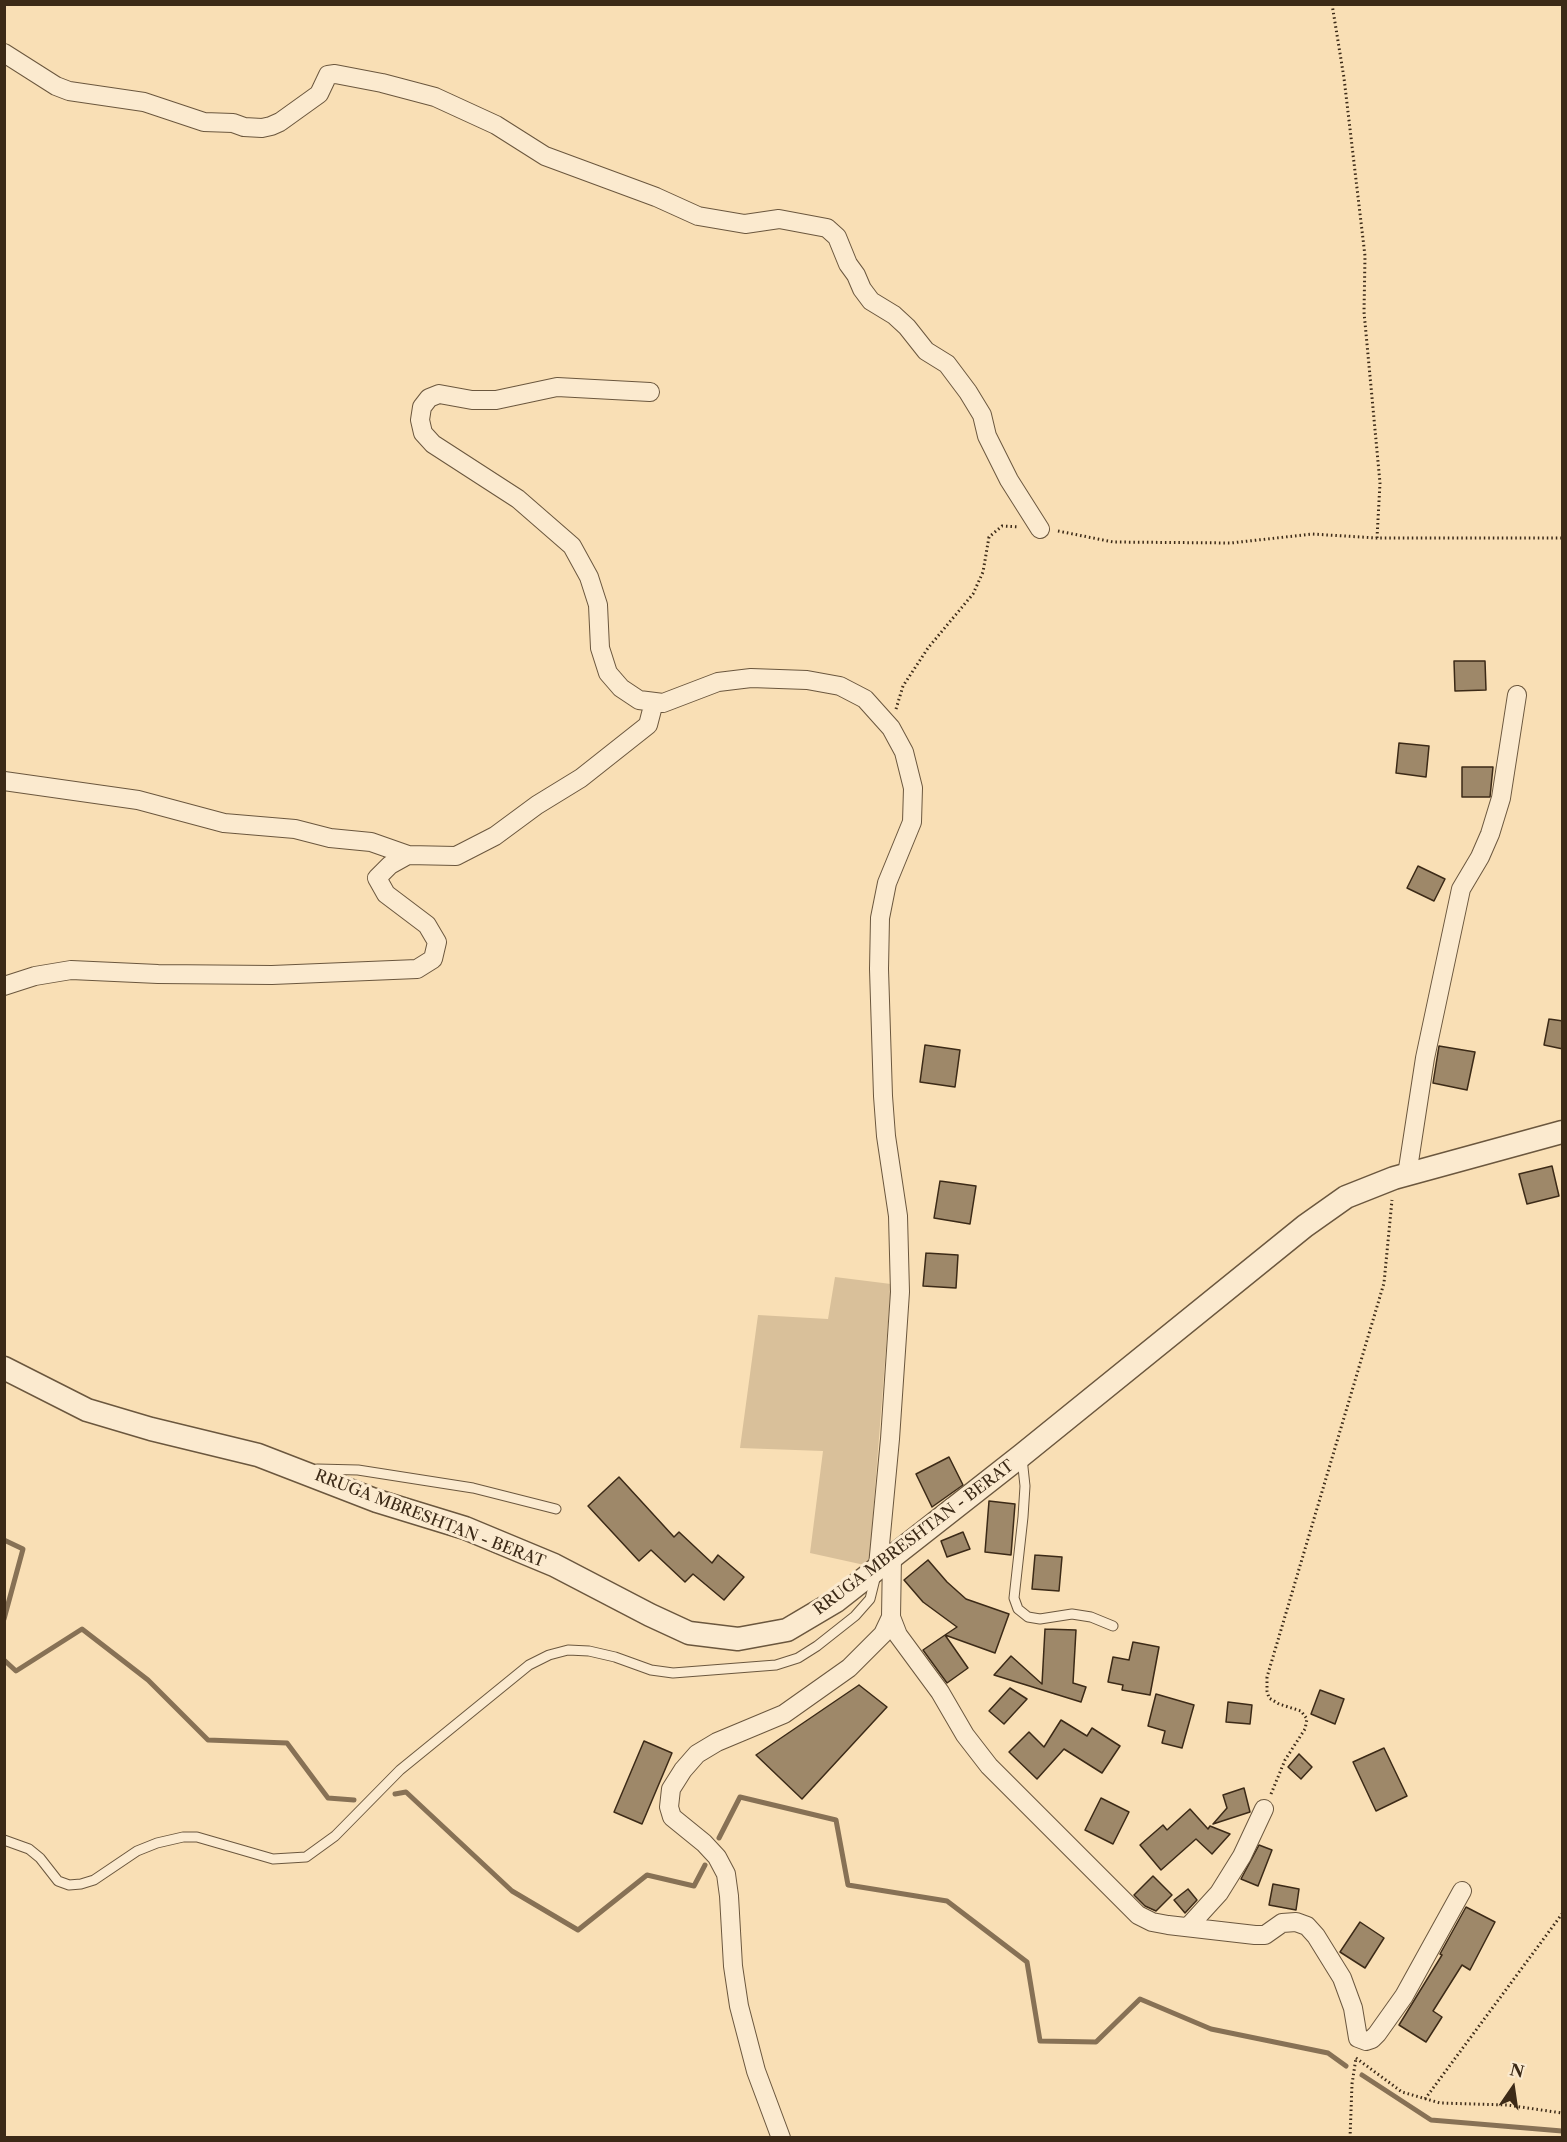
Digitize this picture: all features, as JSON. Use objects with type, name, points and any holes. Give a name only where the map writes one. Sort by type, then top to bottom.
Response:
[{"type":"street","points":[[4,53],[56,86],[69,91],[144,102],[204,122],[233,123],[244,127],[262,128],[280,122],[318,93],[328,75],[335,74],[382,83],[435,97],[502,128],[545,156],[656,197],[698,216],[744,224],[779,219],[827,228],[837,237],[848,264],[862,289],[872,301],[894,315],[907,327],[926,351],[947,364],[968,392],[982,415],[987,436],[1009,480],[1040,529]]},
{"type":"street","points":[[650,392],[557,387],[496,400],[472,400],[439,394],[429,398],[422,407],[420,420],[423,434],[433,444],[518,499],[572,546],[589,577],[598,605],[600,648],[608,673],[621,688],[639,700],[663,703],[718,682],[750,678],[807,680],[840,686],[865,699],[891,728],[904,752],[913,788],[912,822],[887,883],[880,918],[879,969],[886,1136],[898,1216],[900,1292],[890,1439],[885,1561],[891,1617],[897,1635],[940,1692],[965,1735],[989,1766],[1138,1915],[1152,1922],[1255,1935],[1265,1935],[1282,1923],[1296,1922],[1307,1926],[1316,1936],[1342,1978],[1353,2008],[1358,2038],[1366,2041],[1372,2039],[1404,1996],[1462,1891]]},
{"type":"street","points":[[1400,1177],[1461,889],[1490,834],[1500,798],[1517,695]]},
{"type":"street","points":[[4,781],[138,800],[224,823],[295,829],[330,838],[371,842],[408,855],[456,856],[495,836],[537,805],[581,778],[648,725],[654,702]]},
{"type":"street","points":[[4,986],[35,976],[71,970],[158,974],[272,975],[417,969],[433,959],[437,942],[427,926],[386,894],[377,878],[390,865],[408,855]]},
{"type":"street","name":"RRUGA MBRESHTAN - BERAT","points":[[4,1368],[87,1410],[151,1429],[258,1455],[377,1501],[465,1528],[555,1565],[689,1633],[738,1639],[787,1630],[836,1601],[1022,1455],[1305,1226],[1346,1197],[1400,1177],[1563,1132]]},
{"type":"street","points":[[781,2138],[756,2072],[739,2006],[733,1966],[726,1874],[717,1857],[704,1843],[672,1817],[669,1807],[671,1789],[697,1754],[717,1742],[784,1714],[849,1668],[884,1634],[891,1617]]},
{"type":"street","points":[[1188,1927],[1219,1893],[1242,1856],[1264,1809]]},
{"type":"lane","points":[[1022,1455],[1023,1517],[1014,1598],[1018,1609],[1028,1617],[1040,1619],[1072,1614],[1091,1617],[1113,1626]]},
{"type":"lane","points":[[296,1468],[358,1470],[473,1488],[556,1509]]},
{"type":"lane","points":[[4,1840],[29,1849],[40,1858],[58,1881],[69,1885],[94,1880],[137,1851],[157,1843],[183,1837],[197,1837],[273,1859],[306,1857],[335,1836],[400,1770],[529,1665],[549,1655],[568,1650],[589,1651],[615,1657],[651,1670],[673,1673],[776,1665],[798,1659],[855,1616],[870,1599],[885,1561]]},
{"type":"path","points":[[1332,4],[1344,78],[1365,256],[1364,312],[1380,483],[1377,538]]},
{"type":"path","points":[[891,728],[903,686],[928,648],[974,594],[983,572],[989,537],[1002,526],[1040,529],[1113,542],[1231,543],[1311,534],[1377,538],[1563,538]]},
{"type":"path","points":[[1264,1809],[1285,1760],[1305,1729],[1307,1719],[1301,1712],[1269,1698],[1267,1677],[1384,1283],[1400,1177]]},
{"type":"path","points":[[1425,2099],[1563,1914]]},
{"type":"path","points":[[1350,2138],[1358,2038]]},
{"type":"path","points":[[1356,2058],[1402,2092],[1440,2103],[1507,2105],[1563,2113]]},
{"type":"shaded area","points":[[835,1277],[891,1284],[869,1566],[810,1553],[823,1451],[740,1448],[758,1315],[828,1319]]},
{"type":"building","points":[[1454,661],[1485,661],[1486,690],[1455,691]]},
{"type":"building","points":[[1399,743],[1429,746],[1426,777],[1396,773]]},
{"type":"building","points":[[1462,767],[1493,767],[1490,797],[1462,797]]},
{"type":"building","points":[[1418,866],[1445,879],[1434,901],[1407,888]]},
{"type":"building","points":[[1549,1019],[1563,1021],[1563,1049],[1544,1045]]},
{"type":"building","points":[[925,1045],[960,1050],[955,1087],[920,1082]]},
{"type":"building","points":[[1439,1046],[1475,1052],[1467,1090],[1433,1083]]},
{"type":"building","points":[[1552,1166],[1559,1196],[1527,1204],[1519,1174]]},
{"type":"building","points":[[940,1181],[976,1186],[970,1224],[934,1218]]},
{"type":"building","points":[[926,1253],[958,1255],[956,1288],[923,1286]]},
{"type":"building","points":[[949,1457],[963,1485],[932,1507],[916,1474]]},
{"type":"building","points":[[619,1477],[674,1537],[679,1532],[712,1563],[718,1555],[744,1577],[724,1600],[693,1574],[685,1582],[651,1550],[639,1561],[588,1506]]},
{"type":"building","points":[[989,1501],[1015,1504],[1011,1555],[985,1552]]},
{"type":"building","points":[[963,1532],[970,1549],[947,1557],[941,1541]]},
{"type":"building","points":[[1035,1555],[1062,1557],[1059,1591],[1032,1589]]},
{"type":"building","points":[[928,1560],[966,1599],[1009,1614],[995,1653],[945,1635],[957,1627],[923,1602],[904,1580]]},
{"type":"building","points":[[1045,1629],[1076,1630],[1073,1683],[1086,1687],[1081,1702],[994,1675],[1011,1656],[1042,1684]]},
{"type":"building","points":[[945,1635],[968,1668],[947,1683],[923,1650]]},
{"type":"building","points":[[1133,1642],[1159,1647],[1150,1695],[1122,1690],[1123,1685],[1108,1682],[1113,1657],[1129,1660]]},
{"type":"building","points":[[859,1685],[887,1707],[802,1799],[756,1755]]},
{"type":"building","points":[[1010,1688],[1027,1699],[1004,1724],[989,1711]]},
{"type":"building","points":[[1320,1690],[1344,1699],[1335,1724],[1311,1714]]},
{"type":"building","points":[[1156,1694],[1194,1705],[1182,1748],[1162,1743],[1165,1731],[1148,1726]]},
{"type":"building","points":[[1228,1702],[1252,1705],[1250,1724],[1226,1722]]},
{"type":"building","points":[[1061,1720],[1087,1736],[1092,1728],[1120,1746],[1102,1773],[1064,1749],[1037,1779],[1009,1752],[1029,1732],[1044,1747]]},
{"type":"building","points":[[644,1741],[672,1753],[642,1824],[614,1812]]},
{"type":"building","points":[[1384,1748],[1407,1796],[1376,1811],[1353,1762]]},
{"type":"building","points":[[1299,1754],[1312,1767],[1301,1779],[1288,1767]]},
{"type":"building","points":[[1244,1788],[1250,1812],[1213,1824],[1227,1808],[1223,1795]]},
{"type":"building","points":[[1101,1798],[1129,1812],[1113,1844],[1085,1830]]},
{"type":"building","points":[[1190,1809],[1208,1829],[1210,1826],[1230,1834],[1212,1854],[1196,1839],[1161,1870],[1140,1845],[1163,1825],[1167,1830]]},
{"type":"building","points":[[1259,1845],[1272,1850],[1258,1886],[1241,1879]]},
{"type":"building","points":[[1153,1876],[1172,1895],[1156,1911],[1145,1906],[1134,1895]]},
{"type":"building","points":[[1273,1884],[1299,1889],[1296,1910],[1269,1905]]},
{"type":"building","points":[[1188,1889],[1197,1900],[1185,1913],[1174,1900]]},
{"type":"building","points":[[1466,1907],[1495,1922],[1470,1970],[1462,1965],[1433,2011],[1442,2017],[1426,2042],[1399,2025],[1442,1955],[1440,1954]]},
{"type":"building","points":[[1360,1922],[1384,1938],[1365,1968],[1340,1952]]},
{"type":"waterway","points":[[4,1540],[23,1549],[4,1619]]},
{"type":"waterway","points":[[4,1660],[16,1671],[82,1629],[148,1680],[208,1740],[287,1743],[328,1798],[354,1800]]},
{"type":"waterway","points":[[395,1794],[406,1792],[512,1891],[578,1930],[647,1875],[694,1886],[705,1865]]},
{"type":"waterway","points":[[719,1838],[740,1797],[836,1820],[848,1885],[947,1901],[1027,1962],[1040,2041],[1096,2042],[1140,1999],[1211,2029],[1328,2053],[1346,2066]]},
{"type":"waterway","points":[[1362,2075],[1431,2120],[1562,2131]]}]
